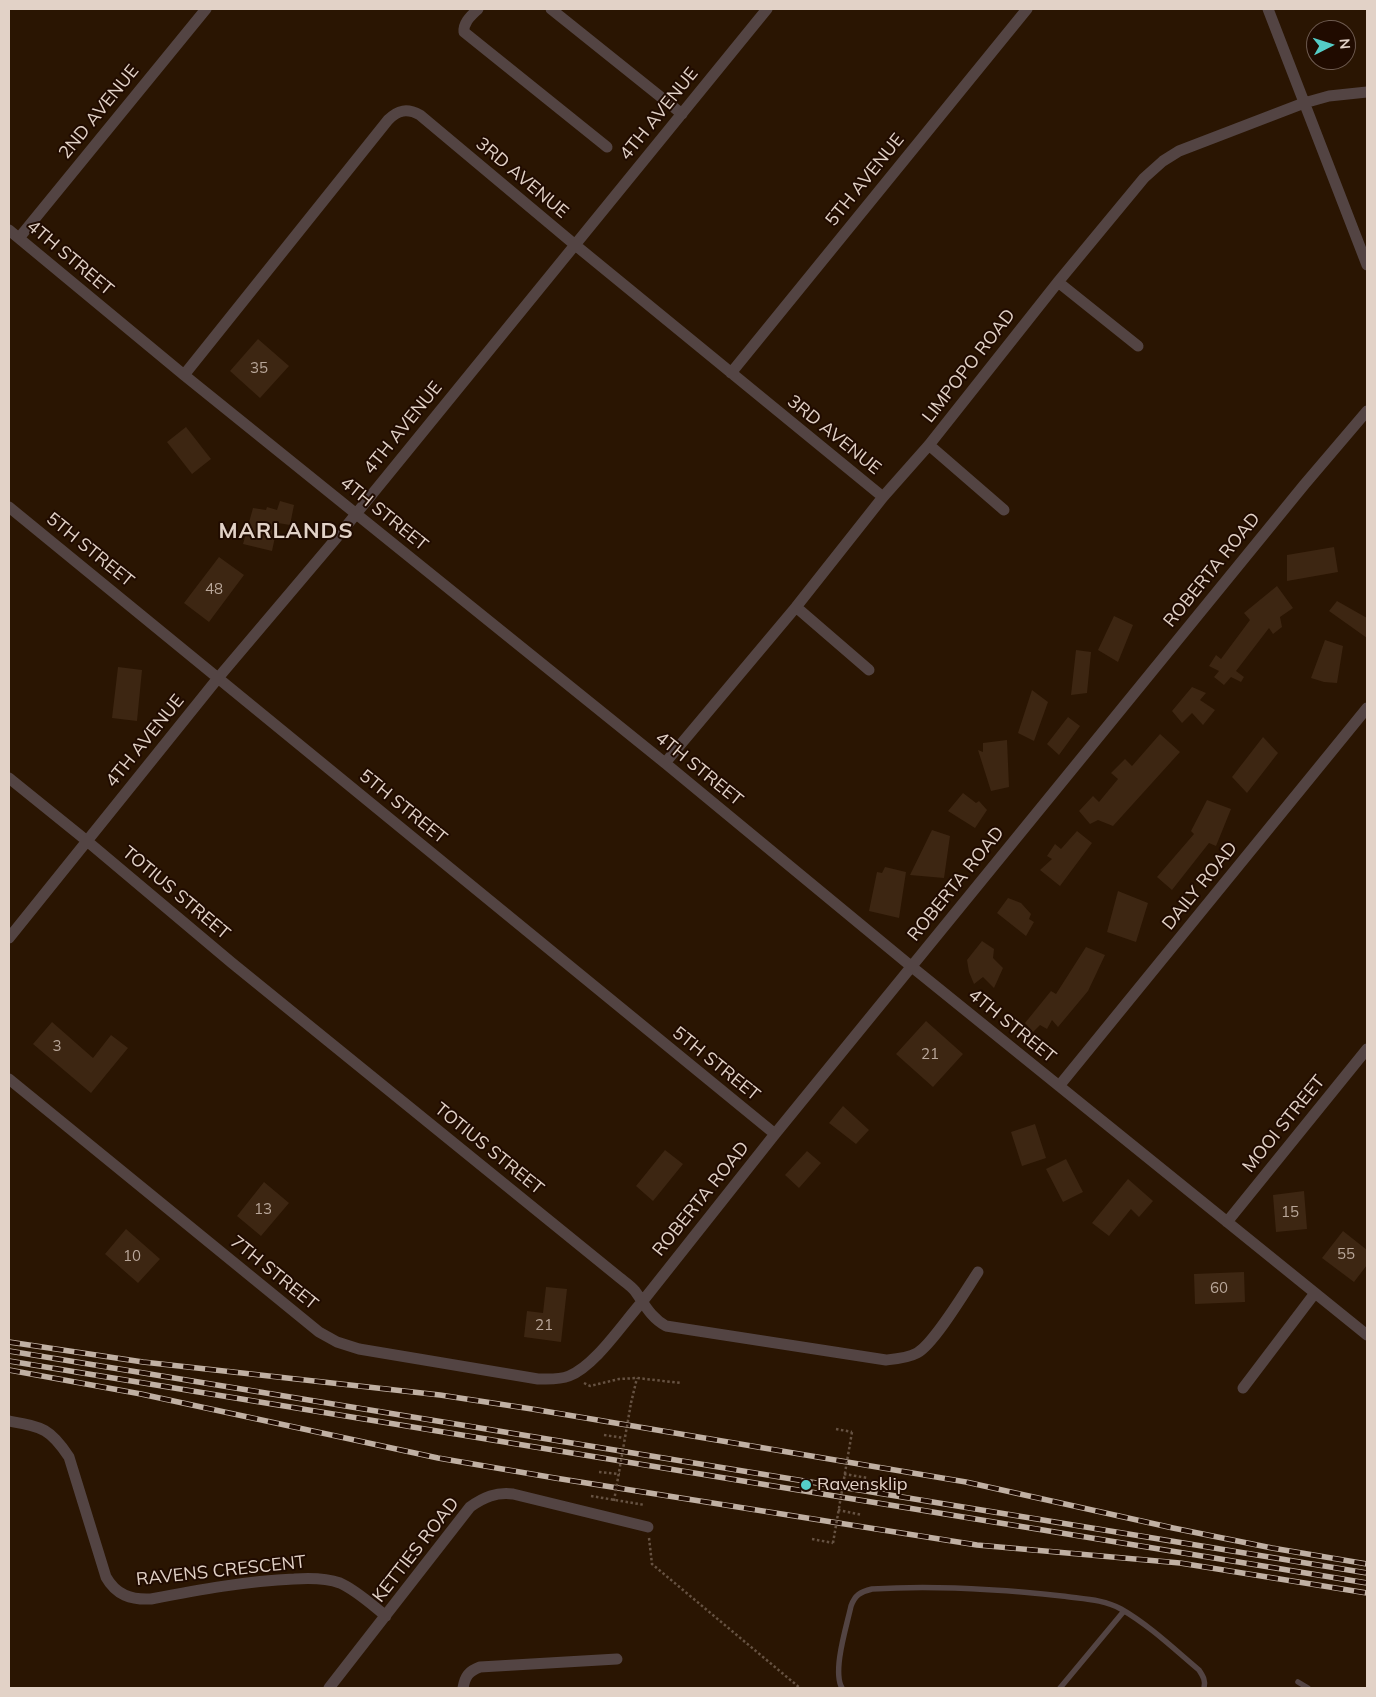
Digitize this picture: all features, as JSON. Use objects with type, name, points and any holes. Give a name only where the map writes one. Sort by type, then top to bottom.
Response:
[{"type":"street","name":"2ND AVENUE","points":[[19,238],[206,9]]},
{"type":"street","points":[[478,9],[466,21],[464,32],[607,147]]},
{"type":"street","points":[[551,9],[682,114]]},
{"type":"street","name":"4TH AVENUE","points":[[9,938],[218,678],[356,513],[767,9]]},
{"type":"street","name":"5TH AVENUE","points":[[731,373],[1027,9]]},
{"type":"street","points":[[1268,9],[1367,266]]},
{"type":"street","name":"LIMPOPO ROAD","points":[[665,763],[796,607],[883,497],[929,445],[1058,282],[1144,178],[1179,151],[1304,103],[1329,96],[1367,92]]},
{"type":"street","name":"3RD AVENUE","points":[[184,375],[388,120],[402,110],[412,110],[883,497]]},
{"type":"street","name":"4TH STREET","points":[[9,230],[184,375],[665,763],[912,967],[1367,1334]]},
{"type":"street","points":[[1058,282],[1138,346]]},
{"type":"street","name":"ROBERTA ROAD","points":[[569,1376],[584,1368],[596,1356],[642,1302],[775,1134],[1292,500],[1367,411]]},
{"type":"street","points":[[929,445],[1004,510]]},
{"type":"street","name":"5TH STREET","points":[[9,507],[775,1134]]},
{"type":"street","points":[[796,607],[869,670]]},
{"type":"street","name":"DAILY ROAD","points":[[1059,1086],[1367,708]]},
{"type":"street","name":"TOTIUS STREET","points":[[9,778],[87,840],[232,963],[620,1278],[633,1289],[650,1314],[666,1326],[886,1360],[905,1358],[917,1353],[930,1342],[978,1272]]},
{"type":"street","name":"MOOI STREET","points":[[1227,1222],[1367,1049]]},
{"type":"street","name":"7TH STREET","points":[[9,1080],[319,1332],[336,1342],[359,1349],[538,1379],[555,1380],[569,1376]]},
{"type":"street","points":[[1243,1388],[1315,1293]]},
{"type":"street","name":"RAVENS CRESCENT","points":[[9,1421],[43,1429],[52,1434],[69,1457],[106,1577],[113,1587],[124,1596],[141,1600],[226,1585],[307,1578],[339,1582],[386,1616]]},
{"type":"street","name":"KETTIES ROAD","points":[[329,1688],[470,1508],[478,1501],[499,1493],[513,1494],[648,1527]]},
{"type":"street","points":[[463,1688],[468,1673],[480,1667],[617,1658]]},
{"type":"lane","points":[[842,1688],[840,1685],[839,1666],[854,1598],[864,1591],[882,1588],[1003,1590],[1103,1601],[1124,1610],[1199,1670],[1206,1683],[1204,1688]]},
{"type":"lane","points":[[1060,1688],[1124,1610]]},
{"type":"lane","points":[[1298,1682],[1308,1688]]},
{"type":"path","points":[[569,1376],[590,1386],[619,1379],[637,1378],[681,1384]]},
{"type":"path","points":[[614,1501],[620,1474],[624,1438],[637,1378]]},
{"type":"path","points":[[812,1539],[833,1543],[852,1432],[836,1429]]},
{"type":"path","points":[[604,1435],[624,1438]]},
{"type":"path","points":[[599,1472],[620,1474]]},
{"type":"path","points":[[844,1474],[868,1478]]},
{"type":"path","points":[[591,1496],[646,1505]]},
{"type":"path","points":[[838,1510],[862,1515]]},
{"type":"path","points":[[648,1527],[652,1564],[800,1688]]},
{"type":"building","points":[[258,339],[289,366],[260,398],[230,371]]},
{"type":"building","points":[[186,427],[211,459],[192,474],[167,442]]},
{"type":"building","points":[[280,501],[294,505],[290,525],[278,523],[272,551],[243,544],[253,508],[266,510],[267,507],[277,510]]},
{"type":"building","points":[[1334,547],[1338,572],[1287,581],[1287,555]]},
{"type":"building","points":[[219,557],[244,575],[209,622],[184,603]]},
{"type":"building","points":[[1277,586],[1293,608],[1280,617],[1282,627],[1273,634],[1269,628],[1236,671],[1244,677],[1241,682],[1231,677],[1224,685],[1214,677],[1219,671],[1209,666],[1216,655],[1221,659],[1250,620],[1244,613]]},
{"type":"building","points":[[1337,601],[1367,618],[1367,638],[1329,611]]},
{"type":"building","points":[[1114,616],[1133,625],[1118,662],[1098,650]]},
{"type":"building","points":[[1325,640],[1343,646],[1337,683],[1311,678]]},
{"type":"building","points":[[1076,650],[1091,652],[1087,693],[1071,695]]},
{"type":"building","points":[[118,667],[142,670],[137,721],[112,718]]},
{"type":"building","points":[[1192,687],[1206,693],[1200,700],[1215,710],[1203,725],[1192,713],[1182,723],[1172,711]]},
{"type":"building","points":[[1032,690],[1048,702],[1034,741],[1018,733]]},
{"type":"building","points":[[1068,717],[1080,726],[1059,755],[1047,744]]},
{"type":"building","points":[[1160,734],[1180,752],[1113,826],[1098,820],[1090,824],[1079,811],[1093,796],[1099,802],[1118,779],[1111,773],[1125,759],[1132,766]]},
{"type":"building","points":[[1263,737],[1278,753],[1247,793],[1232,777]]},
{"type":"building","points":[[1007,740],[1009,787],[991,791],[978,750],[983,752],[983,743]]},
{"type":"building","points":[[963,793],[976,803],[979,801],[987,810],[975,828],[948,811]]},
{"type":"building","points":[[1207,800],[1231,809],[1216,846],[1209,843],[1172,890],[1157,877],[1194,834],[1191,831]]},
{"type":"building","points":[[932,830],[950,836],[944,878],[910,875]]},
{"type":"building","points":[[1077,831],[1092,843],[1060,886],[1040,870],[1052,859],[1047,856],[1055,844],[1061,849]]},
{"type":"building","points":[[885,867],[906,872],[899,918],[869,911],[877,872],[882,873]]},
{"type":"building","points":[[1118,891],[1148,903],[1136,942],[1107,932]]},
{"type":"building","points":[[1008,898],[1021,903],[1031,914],[1029,919],[1034,922],[1026,936],[997,913]]},
{"type":"building","points":[[982,941],[994,949],[993,958],[1003,968],[994,988],[983,977],[974,984],[969,972],[967,960]]},
{"type":"building","points":[[1086,947],[1105,955],[1088,991],[1058,1027],[1052,1020],[1047,1029],[1040,1025],[1033,1032],[1025,1023],[1051,991],[1056,994]]},
{"type":"building","points":[[926,1021],[963,1054],[933,1087],[896,1054]]},
{"type":"building","points":[[52,1022],[93,1058],[111,1035],[128,1048],[91,1093],[33,1044]]},
{"type":"building","points":[[843,1106],[869,1130],[856,1144],[829,1123]]},
{"type":"building","points":[[1035,1124],[1046,1158],[1022,1166],[1011,1132]]},
{"type":"building","points":[[665,1150],[683,1164],[653,1201],[636,1186]]},
{"type":"building","points":[[807,1151],[821,1163],[799,1188],[785,1175]]},
{"type":"building","points":[[1066,1159],[1083,1192],[1063,1202],[1046,1169]]},
{"type":"building","points":[[1128,1179],[1153,1201],[1139,1217],[1131,1209],[1109,1236],[1092,1223]]},
{"type":"building","points":[[264,1182],[289,1203],[261,1236],[237,1216]]},
{"type":"building","points":[[1304,1191],[1307,1229],[1276,1232],[1273,1195]]},
{"type":"building","points":[[126,1229],[160,1259],[138,1283],[105,1254]]},
{"type":"building","points":[[1343,1231],[1367,1250],[1367,1265],[1354,1282],[1322,1258]]},
{"type":"building","points":[[1244,1272],[1245,1302],[1195,1304],[1194,1274]]},
{"type":"building","points":[[546,1287],[567,1289],[561,1342],[524,1337],[527,1311],[543,1313]]},
{"type":"railway","points":[[9,1342],[143,1362],[440,1395],[532,1409],[966,1482],[1173,1528],[1272,1548],[1367,1564]]},
{"type":"railway","points":[[9,1351],[1367,1573]]},
{"type":"railway","points":[[9,1361],[1367,1583]]},
{"type":"railway","points":[[9,1370],[141,1394],[438,1458],[555,1478],[977,1545],[1180,1563],[1367,1593]]},
{"type":"place","name":"Ravensklip","points":[[806,1485]]},
{"type":"district","name":"MARLANDS","points":[[286,531]]}]
